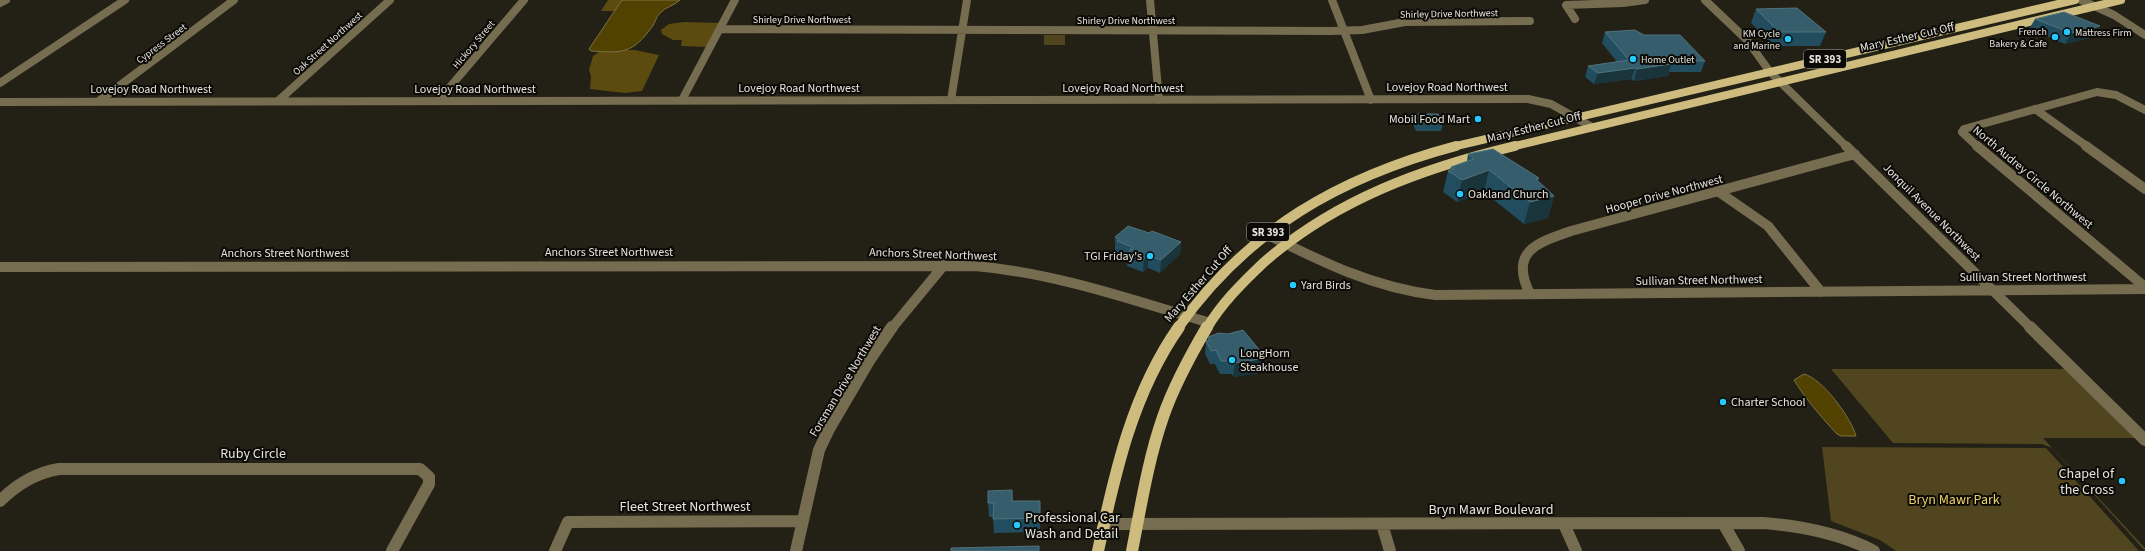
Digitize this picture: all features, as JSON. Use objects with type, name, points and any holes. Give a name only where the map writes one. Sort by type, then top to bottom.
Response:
[{"type":"main road","name":"Mary Esther Cut Off","points":[[1104,524],[1124,444],[1137,405],[1162,353],[1187,316],[1229,267],[1266,234],[1309,205],[1340,188],[1382,170],[1464,144],[2075,0]]},
{"type":"main road","name":"Mary Esther Cut Off","points":[[1138,524],[1154,446],[1163,416],[1175,383],[1193,350],[1210,323],[1245,280],[1285,244],[1328,214],[1398,180],[1470,157],[2121,0]]},
{"type":"main road","points":[[1934,33],[1952,41]]},
{"type":"main road","points":[[1382,170],[1398,180]]},
{"type":"main road","name":"SR 393","points":[[1098,551],[1104,524]]},
{"type":"main road","name":"SR 393","points":[[1132,551],[1138,524]]},
{"type":"street","points":[[0,3],[6,0]]},
{"type":"street","points":[[0,83],[125,0]]},
{"type":"street","name":"Cypress Street","points":[[99,101],[234,0]]},
{"type":"street","name":"Oak Street Northwest","points":[[278,101],[390,0]]},
{"type":"street","name":"Hickory Street","points":[[438,101],[524,0]]},
{"type":"street","points":[[682,100],[735,0]]},
{"type":"street","points":[[951,100],[967,0]]},
{"type":"street","points":[[1150,0],[1159,100]]},
{"type":"street","points":[[1332,0],[1371,100]]},
{"type":"street","points":[[1575,19],[1565,5],[1566,2],[1623,3],[1645,0]]},
{"type":"street","name":"Jonquil Avenue Northwest","points":[[1705,0],[1747,40],[1770,72],[2145,440]]},
{"type":"street","points":[[2081,0],[2114,15],[2145,35]]},
{"type":"street","name":"Shirley Drive Northwest","points":[[720,29],[1344,31],[1405,22],[1530,22]]},
{"type":"street","name":"North Audrey Circle Northwest","points":[[2145,110],[2127,98],[2100,92],[1982,123],[1964,129],[1962,132],[1983,152],[2145,288]]},
{"type":"street","name":"Lovejoy Road Northwest","points":[[0,102],[1528,99],[1552,104],[1592,128]]},
{"type":"street","points":[[2035,109],[2145,189]]},
{"type":"street","name":"Hooper Drive Northwest","points":[[1530,294],[1522,276],[1522,260],[1530,249],[1539,243],[1571,232],[1855,154]]},
{"type":"street","points":[[1719,192],[1768,226],[1821,292]]},
{"type":"street","name":"Sullivan Street Northwest","points":[[1266,234],[1368,283],[1397,291],[1435,295],[2145,288]]},
{"type":"street","name":"Anchors Street Northwest","points":[[0,267],[944,265],[990,267],[1030,273],[1080,285],[1210,323]]},
{"type":"street","name":"Forsman Drive Northwest","points":[[796,551],[818,457],[829,429],[870,359],[908,306],[944,265]]},
{"type":"street","name":"Ruby Circle","points":[[0,501],[14,486],[24,480],[46,471],[59,469],[420,469],[429,477],[429,484],[392,551]]},
{"type":"street","name":"Fleet Street Northwest","points":[[555,551],[568,522],[803,521]]},
{"type":"street","points":[[1723,523],[1739,551]]},
{"type":"street","name":"Bryn Mawr Boulevard","points":[[1104,524],[1763,523],[1811,527],[1842,536],[1874,551]]},
{"type":"street","points":[[1382,524],[1390,551]]},
{"type":"street","points":[[1564,524],[1576,551]]},
{"type":"green space","points":[[1044,35],[1065,35],[1065,45],[1044,45]]},
{"type":"green space","points":[[1831,369],[2067,369],[2137,438],[2043,438],[2145,548],[2145,551],[2052,448],[2042,444],[1893,443]]},
{"type":"green space","name":"Bryn Mawr Park","points":[[1822,447],[2046,448],[2139,551],[1896,551],[1880,540],[1831,521]]},
{"type":"shaded area","points":[[608,0],[623,0],[615,11],[601,11]]},
{"type":"shaded area","points":[[622,0],[680,0],[662,11],[657,16],[652,27],[645,36],[632,47],[626,50],[611,52],[591,51],[589,49]]},
{"type":"shaded area","points":[[684,22],[720,23],[707,47],[681,46],[682,40],[673,40],[662,34],[661,30],[669,24]]},
{"type":"shaded area","points":[[602,50],[635,50],[659,55],[642,91],[625,93],[590,89],[591,76],[589,70],[593,56]]},
{"type":"shaded area","points":[[1804,374],[1819,383],[1835,400],[1848,419],[1856,436],[1841,436],[1837,434],[1820,415],[1794,380]]},
{"type":"building","points":[[1797,8],[1826,32],[1779,32],[1756,9]]},
{"type":"building","points":[[2064,12],[2100,26],[2071,33],[2035,19]]},
{"type":"building","points":[[1635,30],[1644,35],[1680,35],[1705,61],[1666,61],[1671,64],[1598,73],[1588,66],[1629,60],[1605,32]]},
{"type":"building","points":[[1414,114],[1438,114],[1443,123],[1418,123]]},
{"type":"building","points":[[1493,149],[1539,178],[1536,179],[1554,196],[1530,202],[1489,170],[1462,180],[1448,171],[1454,169],[1451,167],[1474,159],[1468,154]]},
{"type":"building","points":[[1128,226],[1149,233],[1152,231],[1181,242],[1161,260],[1148,255],[1144,259],[1128,253],[1132,247],[1117,241],[1119,239],[1115,237]]},
{"type":"building","points":[[1243,330],[1266,358],[1235,363],[1233,361],[1221,361],[1216,350],[1211,351],[1206,341],[1210,340],[1208,337],[1219,333],[1228,334]]},
{"type":"building","points":[[1012,490],[1012,501],[1040,501],[1040,518],[993,519],[994,503],[988,503],[988,491]]},
{"type":"building","points":[[1039,546],[1039,551],[951,551],[951,548]]},
{"type":"place","name":"Mattress Firm","points":[[2067,32]]},
{"type":"place","name":"French Bakery & Cafe","points":[[2055,37]]},
{"type":"place","name":"KM Cycle and Marine","points":[[1788,39]]},
{"type":"place","name":"Home Outlet","points":[[1633,59]]},
{"type":"place","name":"Mobil Food Mart","points":[[1478,119]]},
{"type":"place","name":"Oakland Church","points":[[1460,194]]},
{"type":"place","name":"TGI Friday's","points":[[1150,256]]},
{"type":"place","name":"Yard Birds","points":[[1293,285]]},
{"type":"place","name":"LongHorn Steakhouse","points":[[1232,360]]},
{"type":"place","name":"Charter School","points":[[1723,402]]},
{"type":"place","name":"Chapel of the Cross","points":[[2122,481]]},
{"type":"place","name":"Professional Car Wash and Detail","points":[[1017,525]]}]
